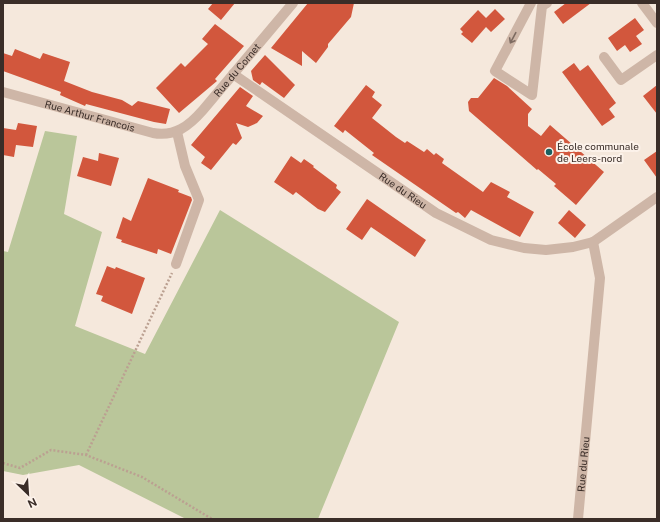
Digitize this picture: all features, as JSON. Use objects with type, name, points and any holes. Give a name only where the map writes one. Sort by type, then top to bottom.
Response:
[{"type":"street","name":"Rue du Cornet","points":[[177,132],[187,126],[198,116],[292,3]]},
{"type":"street","points":[[531,3],[495,71],[532,95],[543,4]]},
{"type":"street","points":[[642,3],[657,23]]},
{"type":"street","points":[[604,57],[621,80],[657,55]]},
{"type":"street","name":"Rue du Rieu","points":[[233,74],[436,213],[491,240],[524,248],[546,250],[573,248],[593,242],[657,197]]},
{"type":"street","name":"Rue Arthur Francois","points":[[3,92],[153,133],[166,134],[177,132]]},
{"type":"street","points":[[176,264],[199,200],[185,166],[177,132]]},
{"type":"street","name":"Rue du Rieu","points":[[578,519],[600,278],[593,242]]},
{"type":"path","points":[[86,455],[176,264]]},
{"type":"path","points":[[3,463],[20,468],[51,450],[86,455],[142,477],[212,519]]},
{"type":"green space","points":[[45,131],[77,136],[64,214],[102,232],[75,326],[145,354],[220,210],[399,322],[318,519],[186,519],[79,465],[23,475],[3,471],[3,251],[8,252]]},
{"type":"building","points":[[213,3],[235,3],[221,20],[208,9]]},
{"type":"building","points":[[308,3],[354,3],[351,17],[328,44],[328,47],[316,63],[302,51],[302,66],[271,48]]},
{"type":"building","points":[[566,3],[591,3],[563,24],[554,12]]},
{"type":"building","points":[[495,9],[505,19],[491,32],[486,27],[472,43],[461,34],[463,32],[460,29],[478,10],[486,18]]},
{"type":"building","points":[[635,18],[644,30],[636,36],[642,44],[630,52],[625,45],[617,51],[608,38]]},
{"type":"building","points":[[215,24],[244,46],[215,79],[217,81],[179,113],[156,88],[181,63],[185,67],[208,44],[202,39]]},
{"type":"building","points":[[15,49],[40,59],[43,53],[70,62],[64,81],[92,92],[122,100],[132,106],[138,101],[170,109],[166,124],[86,104],[85,106],[60,95],[61,92],[3,71],[3,53],[12,56]]},
{"type":"building","points":[[265,55],[295,85],[284,98],[262,82],[260,85],[253,80],[251,71]]},
{"type":"building","points":[[574,63],[580,71],[588,65],[616,103],[609,109],[615,117],[602,126],[562,72]]},
{"type":"building","points":[[494,78],[507,86],[532,109],[528,114],[528,126],[541,136],[550,125],[604,172],[576,205],[554,186],[556,184],[538,169],[537,170],[469,111],[468,102],[471,98],[478,98]]},
{"type":"building","points":[[366,85],[375,92],[372,97],[382,105],[372,118],[396,137],[405,143],[407,141],[424,152],[427,149],[434,155],[436,153],[444,159],[442,163],[483,192],[491,182],[510,192],[507,197],[534,212],[520,237],[471,210],[465,218],[458,212],[456,213],[372,155],[374,153],[345,130],[343,133],[334,126]]},
{"type":"building","points":[[657,85],[657,114],[643,96]]},
{"type":"building","points":[[240,87],[253,96],[246,106],[263,116],[257,123],[248,127],[236,123],[242,138],[236,145],[233,143],[211,170],[201,163],[205,157],[191,145]]},
{"type":"building","points":[[18,123],[37,126],[33,147],[16,145],[14,157],[3,155],[3,128],[16,130]]},
{"type":"building","points":[[657,151],[657,178],[644,160]]},
{"type":"building","points":[[99,153],[119,158],[111,186],[77,176],[83,157],[98,161]]},
{"type":"building","points":[[291,156],[301,163],[304,159],[337,185],[336,188],[341,192],[325,212],[318,209],[296,192],[293,195],[274,182]]},
{"type":"building","points":[[148,178],[179,190],[178,192],[191,197],[192,200],[171,254],[158,249],[157,254],[121,242],[122,240],[116,238],[123,217],[131,221]]},
{"type":"building","points":[[367,199],[426,240],[415,257],[371,227],[362,240],[346,229]]},
{"type":"building","points":[[569,210],[586,225],[575,238],[558,223]]},
{"type":"building","points":[[107,266],[115,269],[116,267],[145,278],[132,314],[101,301],[103,296],[96,294]]},
{"type":"place","name":"École communale de Leers-nord","points":[[549,152]]}]
